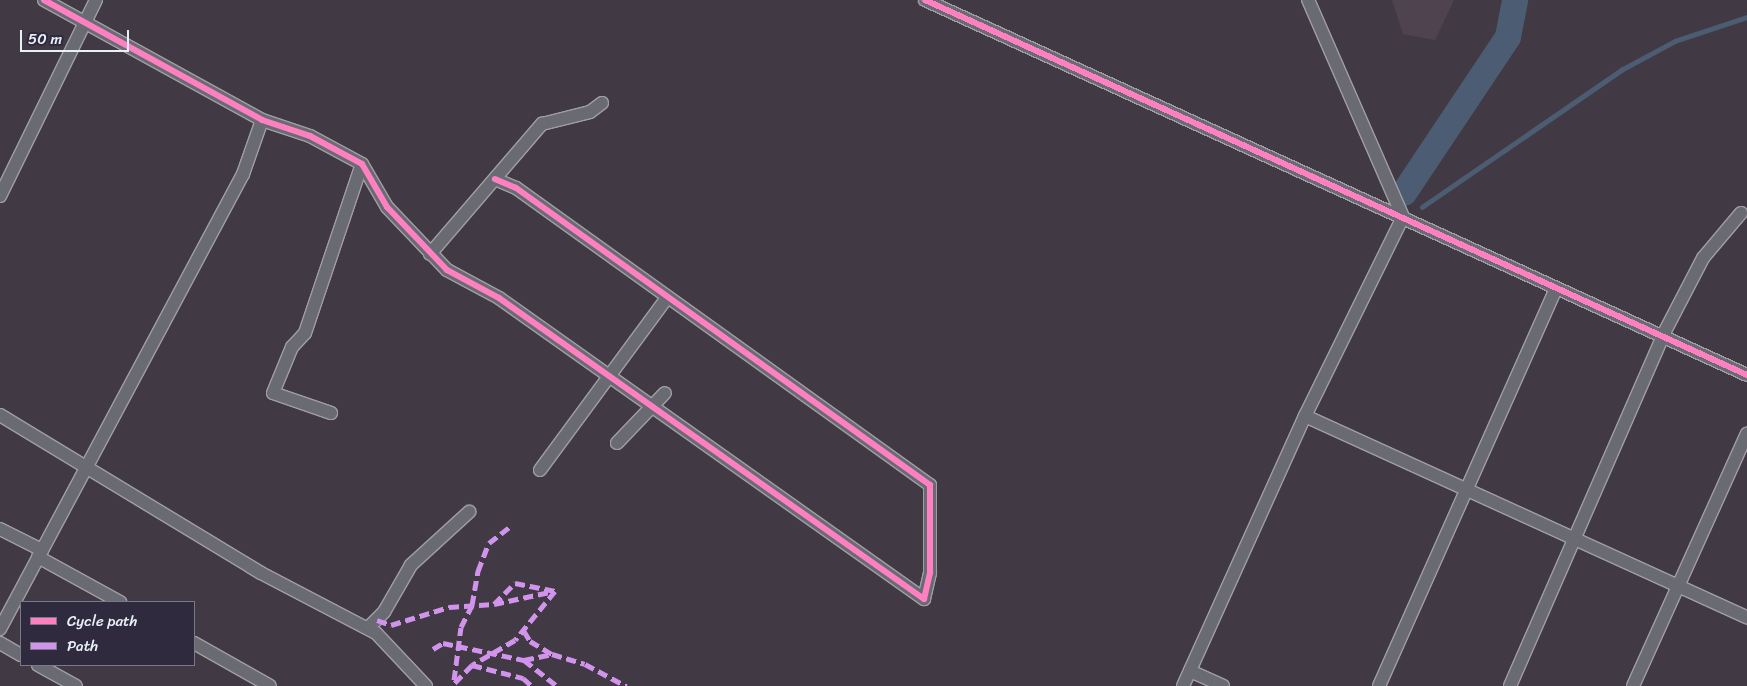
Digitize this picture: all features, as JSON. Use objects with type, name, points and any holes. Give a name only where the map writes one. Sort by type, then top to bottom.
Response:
[{"type":"street","points":[[44,0],[86,21],[262,120],[310,136],[362,164],[387,207],[430,254],[654,408],[924,599],[930,573],[930,485],[516,188],[495,179]]},
{"type":"street","points":[[0,196],[96,0]]},
{"type":"street","points":[[925,0],[1403,217],[1555,290],[1663,335],[1747,375]]},
{"type":"street","points":[[1183,686],[1305,416],[1403,217],[1308,0]]},
{"type":"street","points":[[430,254],[542,124],[590,112],[602,103]]},
{"type":"street","points":[[0,629],[244,174],[262,120]]},
{"type":"street","points":[[331,413],[274,393],[292,347],[305,333],[362,164]]},
{"type":"street","points":[[1510,686],[1663,335],[1703,258],[1741,213]]},
{"type":"street","points":[[1379,686],[1555,290]]},
{"type":"street","points":[[540,470],[612,379],[667,298]]},
{"type":"street","points":[[617,443],[654,408],[665,393]]},
{"type":"street","points":[[0,415],[261,573],[368,628],[426,686]]},
{"type":"street","points":[[1305,416],[1747,617]]},
{"type":"street","points":[[1633,686],[1747,433]]},
{"type":"street","points":[[368,628],[384,612],[411,565],[469,512]]},
{"type":"street","points":[[0,529],[118,601]]},
{"type":"street","points":[[0,643],[20,654]]},
{"type":"street","points":[[195,645],[270,686]]},
{"type":"street","points":[[40,666],[76,686]]},
{"type":"street","points":[[1190,671],[1223,686]]},
{"type":"shaded area","points":[[1392,0],[1454,0],[1435,40],[1403,34]]},
{"type":"waterway","points":[[1404,193],[1508,37],[1515,0]]},
{"type":"waterway","points":[[1422,207],[1621,70],[1675,41],[1747,17]]},
{"type":"marked path","points":[[454,680],[461,627],[472,605],[478,571],[489,543],[512,525]]},
{"type":"marked path","points":[[377,620],[391,625],[449,607],[494,604],[515,583],[555,591],[515,640],[472,665],[452,686]]},
{"type":"marked path","points":[[494,604],[550,592]]},
{"type":"marked path","points":[[524,631],[530,641],[552,654]]},
{"type":"marked path","points":[[433,649],[443,643],[524,660],[552,654],[585,664],[626,686]]},
{"type":"marked path","points":[[524,660],[557,686]]},
{"type":"marked path","points":[[472,665],[523,678],[532,686]]},
{"type":"cycle path","points":[[44,0],[262,120],[310,136],[362,164],[387,207],[447,270],[499,298],[924,599],[930,573],[930,485],[516,188],[495,179]]},
{"type":"cycle path","points":[[925,0],[1747,375]]}]
